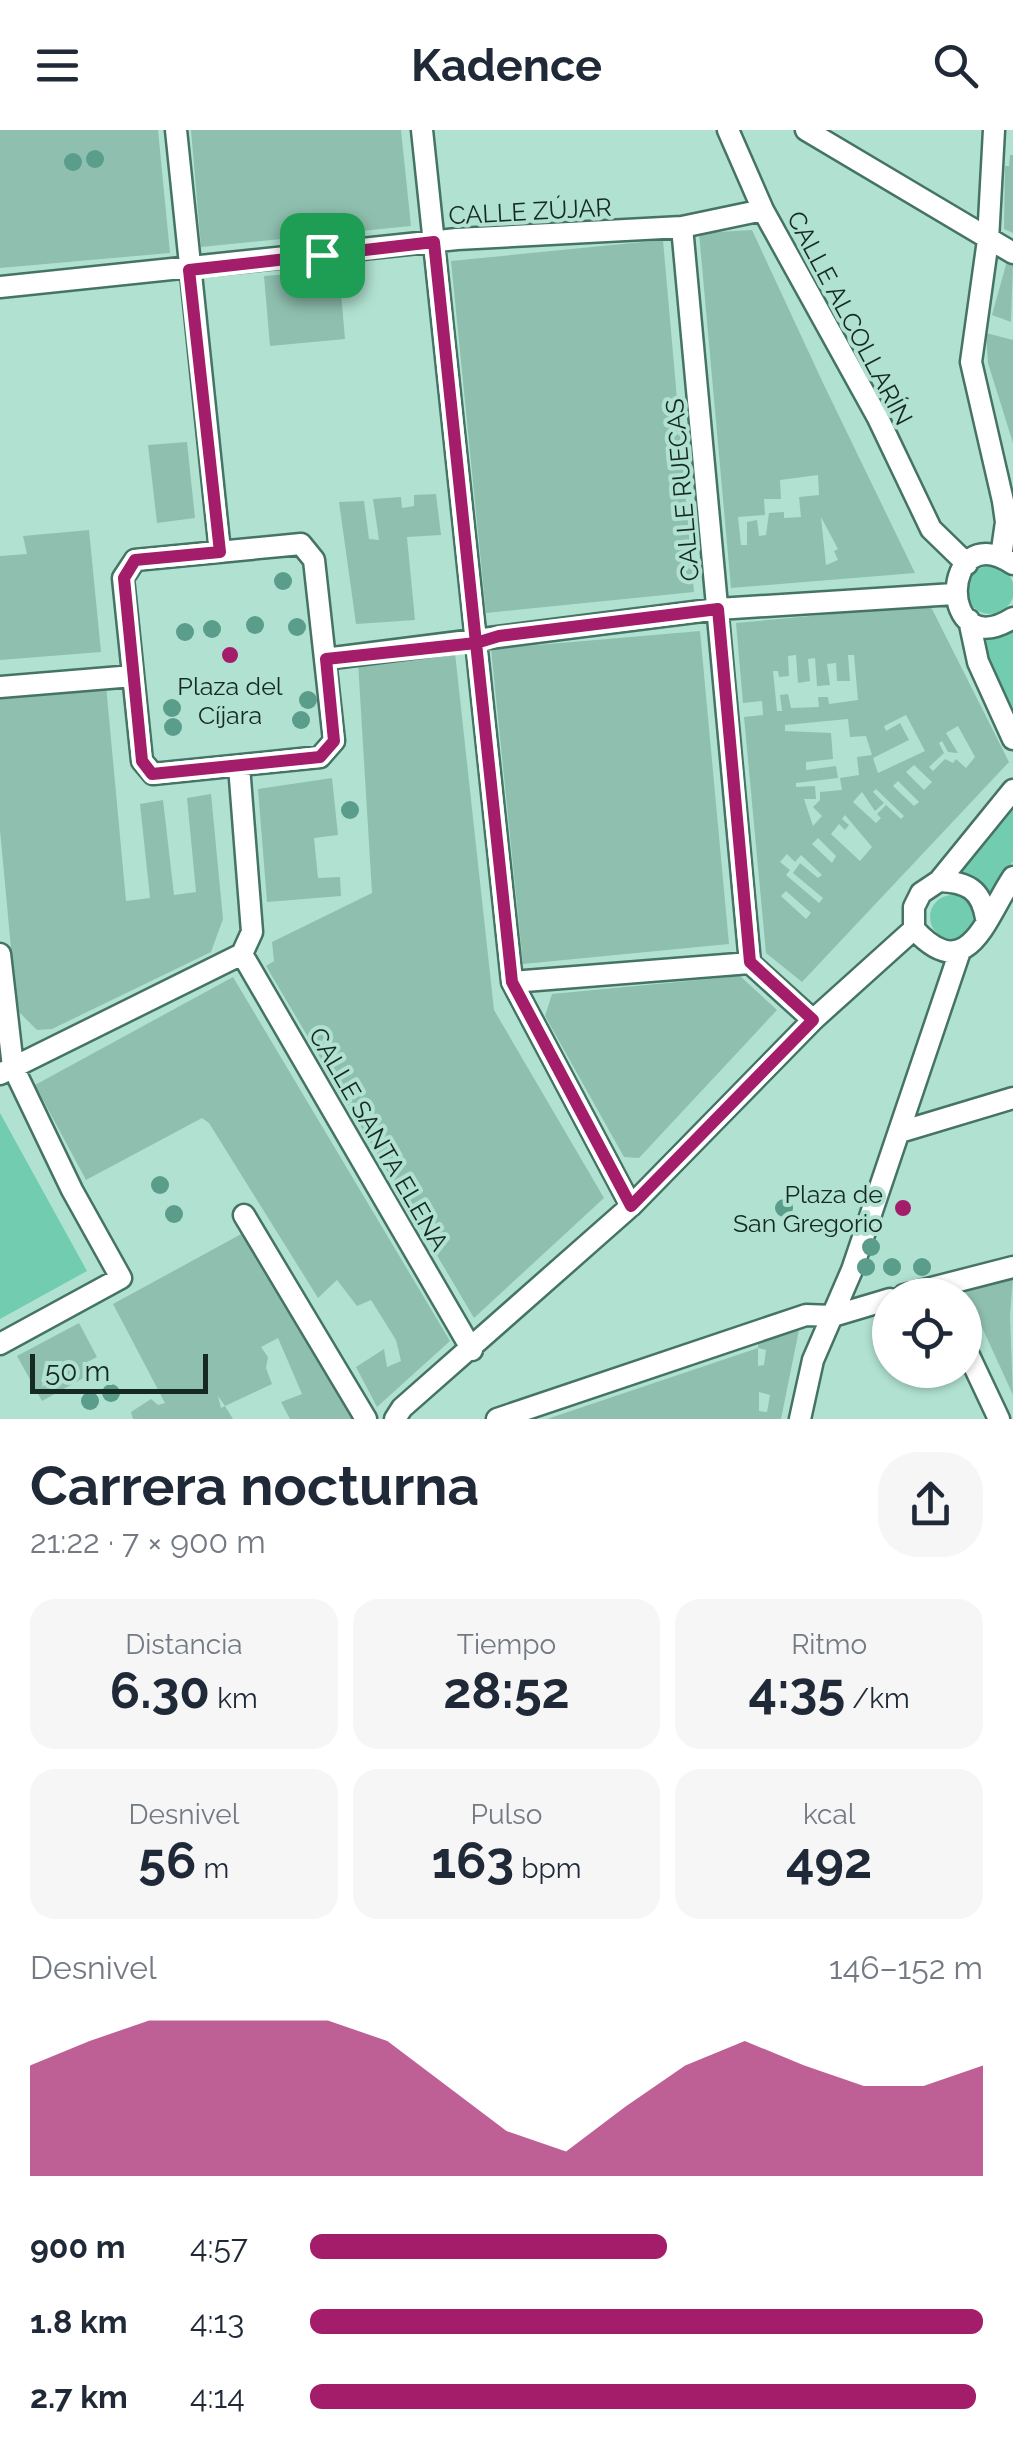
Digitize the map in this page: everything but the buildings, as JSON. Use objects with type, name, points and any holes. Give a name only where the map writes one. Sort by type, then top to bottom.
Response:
[{"type":"street","points":[[176,130],[220,552]]},
{"type":"street","points":[[422,130],[512,982],[631,1206]]},
{"type":"street","name":"CALLE ALCOLLARÍN","points":[[728,130],[763,210],[878,418],[959,580],[969,620]]},
{"type":"street","points":[[806,130],[1013,253]]},
{"type":"street","points":[[326,659],[959,580],[983,556],[1007,560],[1003,501],[971,362],[988,240],[994,130]]},
{"type":"street","name":"CALLE ZÚJAR","points":[[0,287],[434,242],[682,228],[763,210]]},
{"type":"street","name":"CALLE RUECAS","points":[[682,228],[750,962]]},
{"type":"street","points":[[301,544],[314,560],[326,659],[334,741],[320,757],[152,774],[142,761],[124,578],[135,560],[301,544]]},
{"type":"street","points":[[1013,618],[992,626],[969,620],[978,662],[1013,739]]},
{"type":"street","points":[[0,686],[133,676]]},
{"type":"street","points":[[7,1071],[242,954],[252,932],[239,766]]},
{"type":"street","points":[[966,949],[935,949],[914,929],[914,907],[921,893],[939,881],[1013,790]]},
{"type":"street","points":[[800,1419],[813,1360],[852,1270],[966,949],[1013,877]]},
{"type":"street","points":[[939,881],[961,882],[973,889],[983,902],[986,918]]},
{"type":"street","points":[[395,1419],[631,1206],[813,1020],[914,929]]},
{"type":"street","points":[[0,954],[7,1071],[121,1278],[0,1344]]},
{"type":"street","name":"CALLE SANTA ELENA","points":[[242,954],[472,1350]]},
{"type":"street","points":[[512,982],[750,962],[813,1020]]},
{"type":"street","points":[[900,1132],[1013,1098]]},
{"type":"street","points":[[244,1215],[366,1419]]},
{"type":"street","points":[[978,1278],[1013,1267]]},
{"type":"street","points":[[852,1270],[863,1294],[872,1297]]},
{"type":"street","points":[[497,1419],[806,1315],[834,1316],[872,1305]]},
{"type":"street","points":[[982,1383],[999,1419]]},
{"type":"street","points":[[414,1419],[427,1388]]},
{"type":"green space","points":[[990,566],[1007,573],[1014,590],[1007,607],[990,614],[973,607],[966,590],[973,573]]},
{"type":"green space","points":[[1013,627],[1013,721],[973,629]]},
{"type":"green space","points":[[1013,800],[1013,861],[989,897],[976,879],[953,870]]},
{"type":"green space","points":[[952,895],[968,901],[974,917],[968,933],[952,939],[936,933],[930,917],[936,901]]},
{"type":"green space","points":[[0,1113],[87,1271],[0,1319]]},
{"type":"place","name":"Plaza del Cíjara","points":[[230,655]]},
{"type":"place","name":"Plaza de San Gregorio","points":[[903,1208]]},
{"type":"route","points":[[322,255],[189,270],[220,552],[135,560],[124,578],[142,761],[152,774],[320,757],[334,741],[326,659],[476,643],[512,982],[631,1206],[813,1020],[750,962],[718,609],[499,636],[476,643],[434,242],[322,255]]}]
